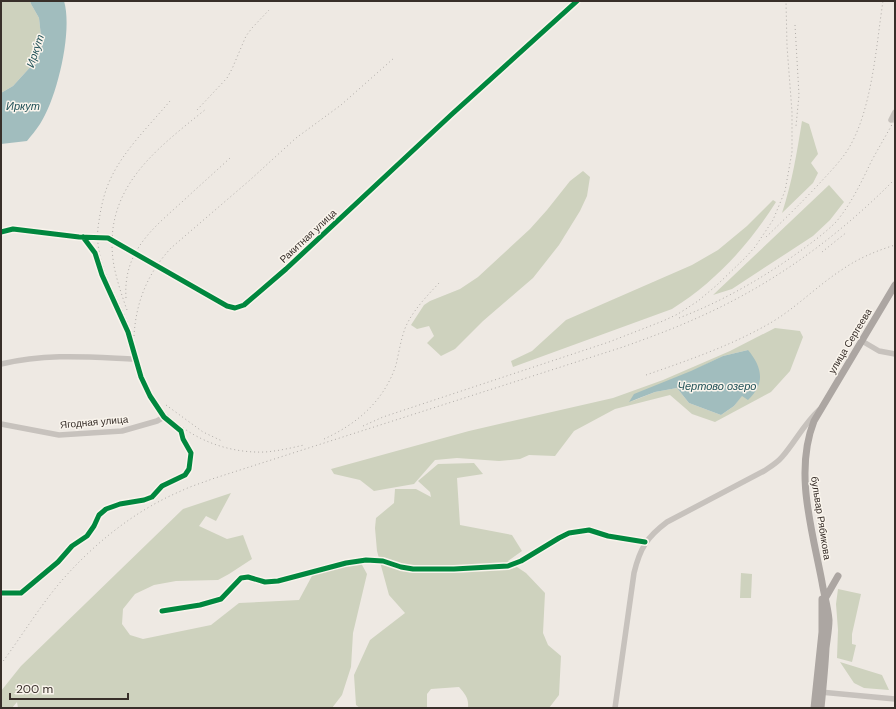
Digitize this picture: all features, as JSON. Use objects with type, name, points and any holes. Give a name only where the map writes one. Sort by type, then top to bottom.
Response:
[{"type":"main road","name":"улица Сергеева","points":[[822,406],[895,285]]},
{"type":"main road","name":"бульвар Рябикова","points":[[814,708],[819,692],[829,621],[826,597],[811,529],[804,469],[810,430],[822,406]]},
{"type":"main road","points":[[826,597],[838,576]]},
{"type":"main road","name":"бульвар Рябикова","points":[[821,708],[819,692],[823,587]]},
{"type":"street","name":"Ракитная улица","points":[[1,232],[13,229],[83,237],[108,238],[227,306],[235,308],[244,305],[286,269],[577,1]]},
{"type":"street","points":[[891,120],[895,112]]},
{"type":"street","points":[[1,593],[21,593],[58,562],[72,546],[87,536],[99,515],[106,509],[120,504],[144,500],[152,497],[162,486],[185,475],[189,469],[191,453],[181,430],[164,417],[150,396],[141,377],[128,332],[102,275],[94,253],[83,237]]},
{"type":"street","points":[[862,341],[879,351],[895,354]]},
{"type":"street","points":[[1,364],[23,359],[48,356],[135,359]]},
{"type":"street","points":[[615,708],[634,573],[638,558],[645,542],[657,529],[667,522],[773,465],[781,457],[809,419],[822,406]]},
{"type":"street","name":"Ягодная улица","points":[[1,424],[59,435],[122,430],[157,421],[164,417]]},
{"type":"street","points":[[162,611],[200,606],[221,599],[241,578],[248,577],[265,582],[278,581],[346,563],[366,560],[383,561],[413,569],[454,569],[508,566],[521,561],[569,533],[589,530],[608,536],[645,542]]},
{"type":"street","points":[[819,692],[895,699]]},
{"type":"green space","points":[[1,1],[30,1],[39,18],[42,45],[33,64],[13,86],[1,93]]},
{"type":"green space","points":[[802,121],[809,124],[818,154],[811,163],[818,173],[813,183],[782,213],[786,202],[796,156]]},
{"type":"green space","points":[[583,171],[590,177],[587,196],[580,211],[559,245],[533,278],[483,321],[455,349],[441,356],[427,343],[434,336],[429,326],[417,329],[411,325],[424,305],[430,301],[460,289],[478,277],[530,229],[570,181]]},
{"type":"green space","points":[[829,185],[844,202],[830,220],[813,236],[732,289],[713,295]]},
{"type":"green space","points":[[773,200],[776,202],[766,218],[743,248],[717,275],[672,309],[513,367],[511,361],[532,351],[566,320],[692,265],[718,250],[747,226]]},
{"type":"green space","points":[[775,328],[800,331],[803,337],[790,371],[771,392],[715,422],[692,414],[670,395],[615,409],[574,431],[555,456],[529,455],[520,459],[499,461],[457,458],[435,460],[414,484],[374,491],[360,480],[334,474],[331,469],[469,431],[613,398],[663,380],[730,351]],"holes":[[[748,350],[742,395],[734,406],[721,415],[689,403],[677,388],[655,392],[630,402],[723,356]]]},
{"type":"green space","points":[[474,463],[483,474],[457,478],[460,525],[512,535],[522,551],[508,561],[526,573],[545,593],[543,633],[548,645],[561,656],[559,695],[549,708],[468,708],[465,694],[459,687],[431,689],[427,694],[427,708],[360,708],[356,705],[354,675],[370,640],[405,613],[389,595],[377,551],[375,528],[376,518],[394,503],[395,489],[416,489],[431,497],[430,492],[418,481],[438,464]]},
{"type":"green space","points":[[231,493],[216,521],[206,516],[199,526],[227,539],[243,535],[252,559],[218,580],[176,581],[154,585],[135,594],[123,609],[122,624],[130,635],[143,639],[211,625],[239,603],[299,600],[313,574],[361,563],[367,574],[353,633],[351,667],[342,695],[332,708],[18,708],[17,702],[12,708],[1,708],[1,691],[21,666],[183,509]]},
{"type":"green space","points":[[741,573],[752,574],[751,598],[740,598]]},
{"type":"green space","points":[[838,589],[861,594],[852,634],[852,644],[856,645],[852,662],[837,658],[838,630],[836,604]]},
{"type":"green space","points":[[840,662],[882,675],[889,690],[864,688],[854,683]]},
{"type":"water","name":"Иркут","points":[[30,1],[64,1],[66,29],[62,64],[52,98],[40,124],[35,131],[27,141],[1,144],[1,93],[13,86],[33,64],[42,45],[39,18]]},
{"type":"water","name":"Чертово озеро","points":[[748,350],[753,356],[759,369],[760,381],[758,387],[748,400],[742,396],[734,406],[721,415],[689,403],[677,388],[655,392],[629,402],[634,394],[691,371],[723,356]]},
{"type":"railway","points":[[363,426],[383,417],[609,342],[663,321],[678,314],[698,301],[745,258],[755,247],[773,220],[785,191],[792,152],[792,112],[787,46],[786,1]]},
{"type":"railway","points":[[766,237],[799,205],[840,160],[847,151],[855,135],[868,99],[883,1]]},
{"type":"railway","points":[[197,110],[227,78],[246,36],[269,10]]},
{"type":"railway","points":[[795,25],[799,95],[796,126]]},
{"type":"railway","points":[[134,336],[137,311],[145,288],[156,267],[171,248],[296,138],[341,105],[394,58]]},
{"type":"railway","points":[[170,101],[137,139],[115,169],[103,200],[98,235],[98,248],[101,260],[110,285],[130,328],[143,379],[152,396],[163,411],[192,434],[209,442],[227,448],[265,452],[304,445]]},
{"type":"railway","points":[[127,310],[114,266],[112,239],[116,215],[124,194],[136,175],[151,157],[206,109]]},
{"type":"railway","points":[[679,318],[712,304],[759,279],[803,249],[832,226],[851,201],[895,119]]},
{"type":"railway","points":[[126,298],[126,282],[129,267],[134,255],[150,232],[230,158]]},
{"type":"railway","points":[[1,664],[47,598],[76,565],[118,528],[133,517],[164,499],[212,479],[623,347],[688,322],[752,291],[803,258],[851,221],[895,179]]},
{"type":"railway","points":[[822,252],[847,232]]},
{"type":"railway","points":[[646,375],[710,352],[742,338],[781,316],[834,275],[855,261],[895,245]]},
{"type":"railway","points":[[324,439],[336,433],[358,418],[377,400],[391,378],[396,365],[403,335],[409,320],[421,303],[439,283]]},
{"type":"railway","points":[[166,405],[203,432],[222,441]]},
{"type":"cycle path","points":[[1,232],[13,229],[79,237],[108,238],[227,306],[235,308],[244,305],[286,269],[451,115],[577,1]]},
{"type":"cycle path","points":[[1,593],[21,593],[58,562],[72,546],[87,536],[99,515],[106,509],[120,504],[144,500],[152,497],[162,486],[185,475],[189,469],[191,453],[183,439],[181,431],[164,417],[150,396],[141,377],[128,332],[102,275],[95,253],[83,237]]},
{"type":"cycle path","points":[[162,611],[200,605],[221,599],[241,578],[248,577],[265,582],[278,581],[346,563],[366,560],[383,561],[413,569],[454,569],[508,566],[521,561],[569,533],[589,530],[608,536],[645,542]]},
{"type":"water label","name":"Ирку́т","points":[[35,51]]}]
